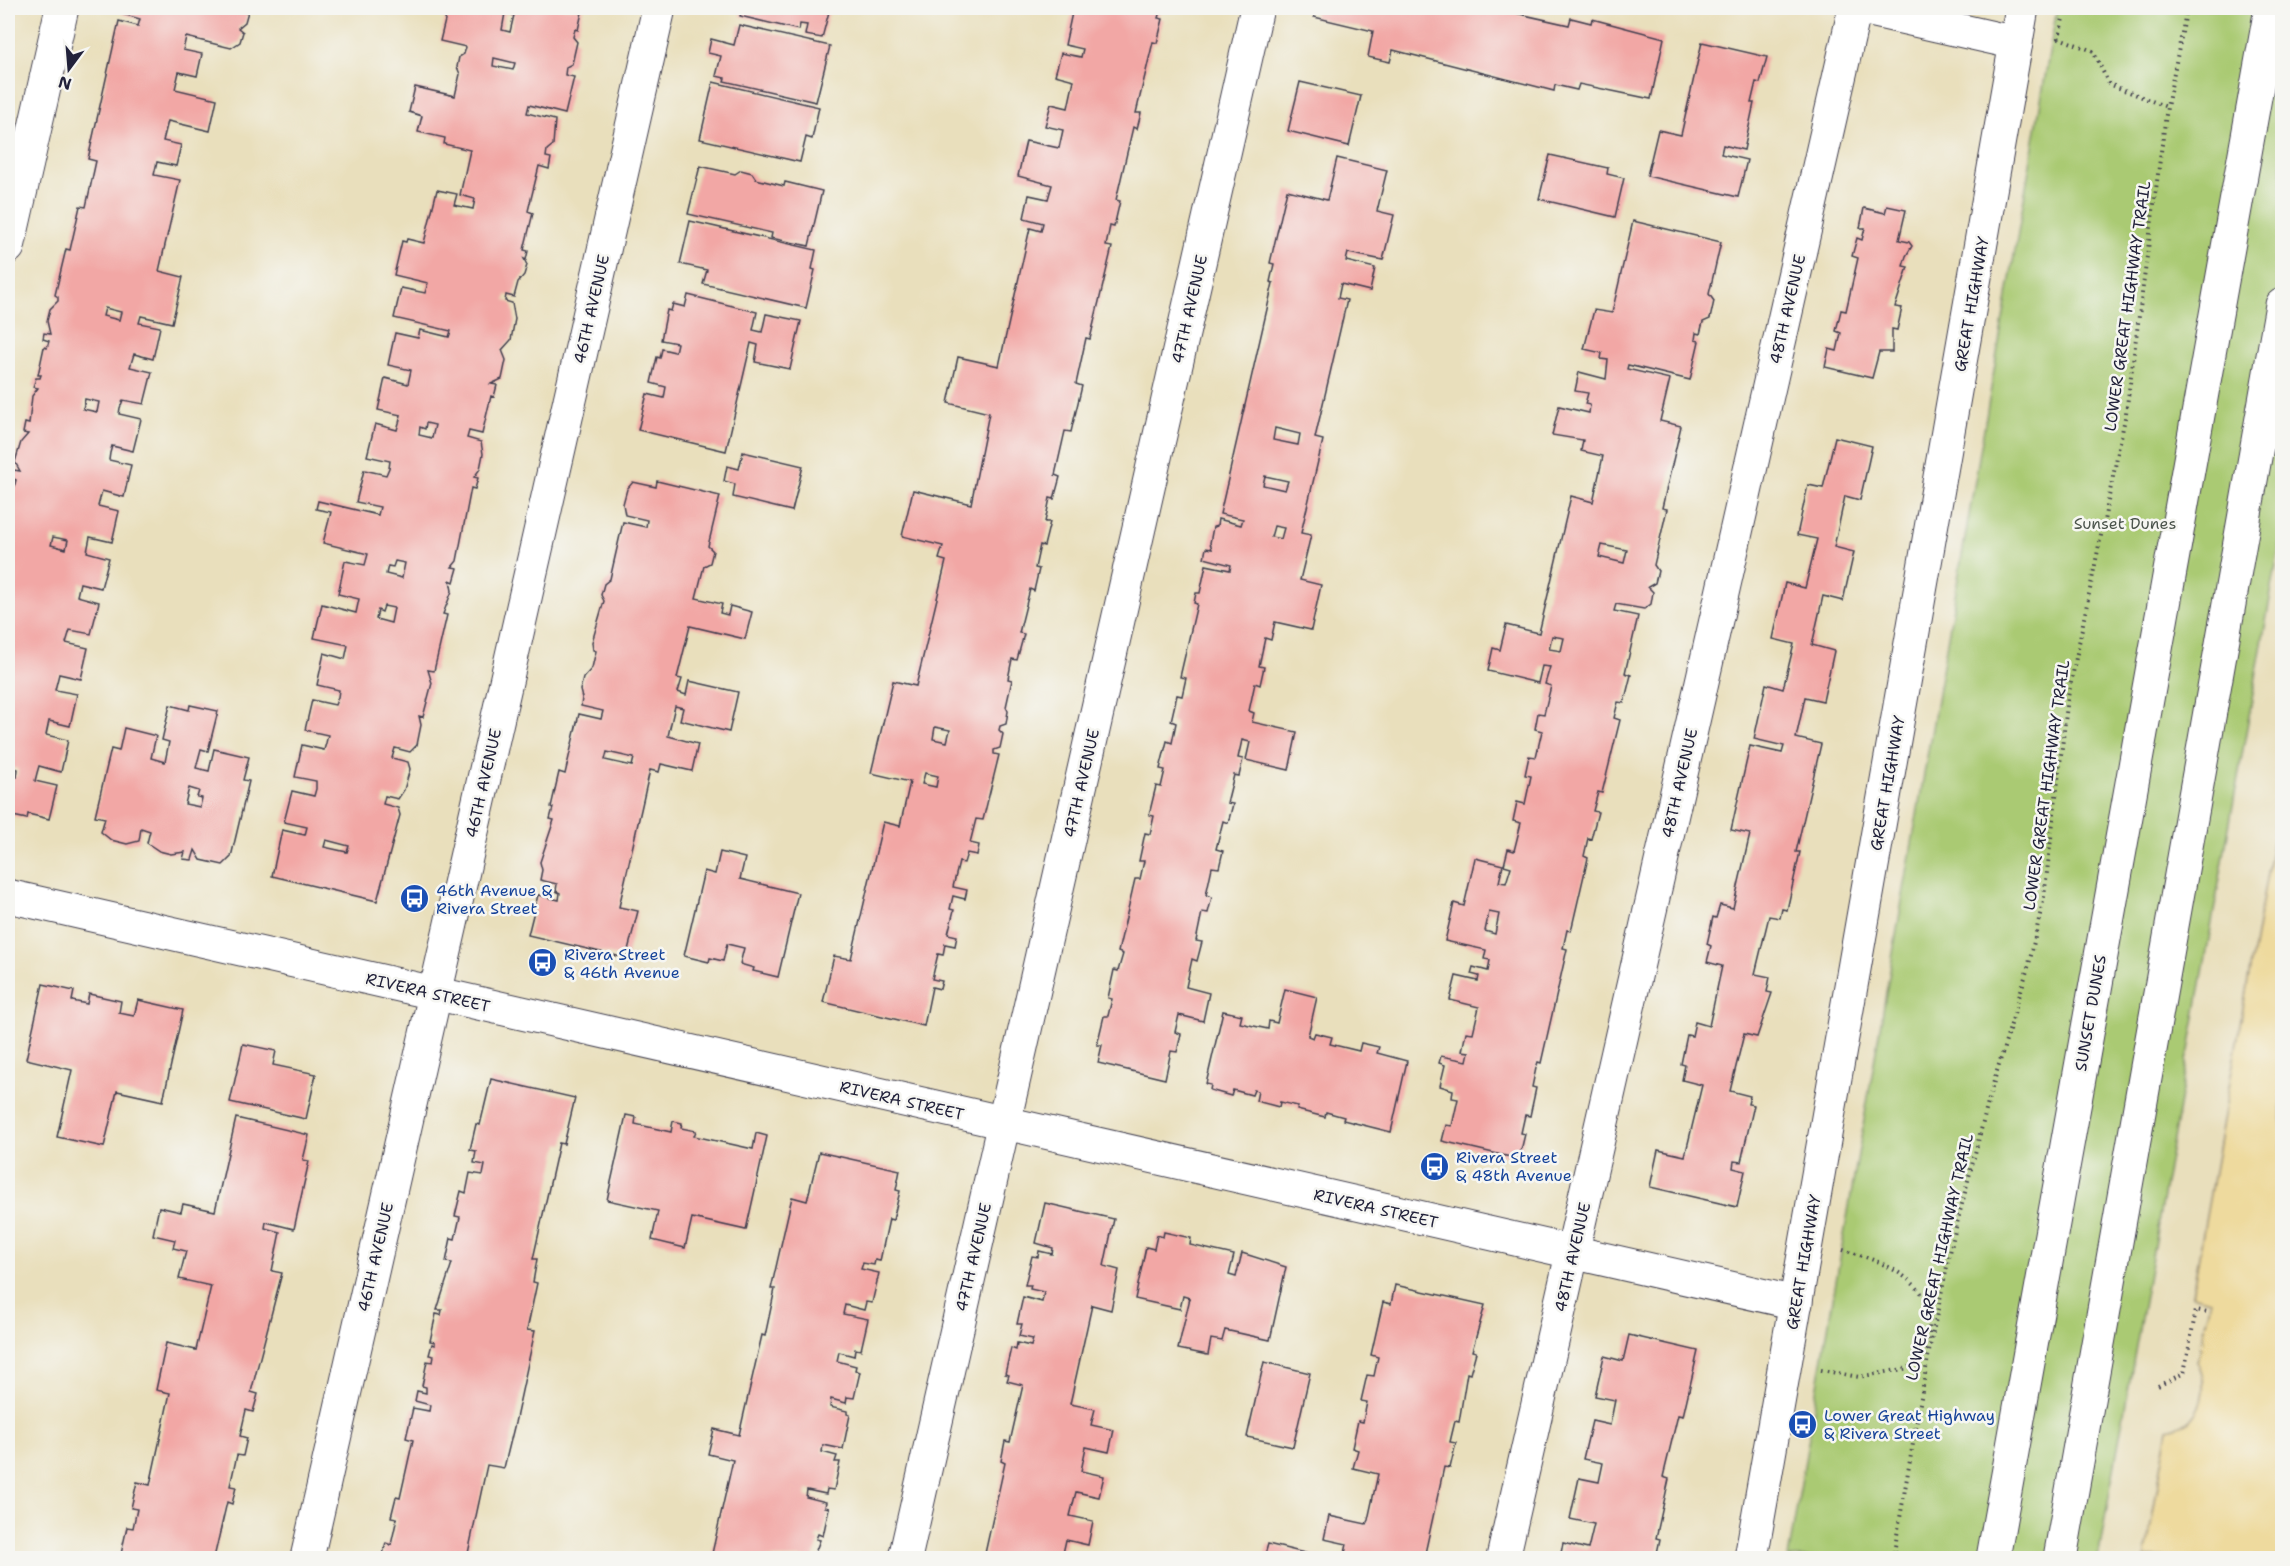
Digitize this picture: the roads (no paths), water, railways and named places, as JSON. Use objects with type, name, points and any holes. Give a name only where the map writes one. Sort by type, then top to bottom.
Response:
[{"type":"street","points":[[8,247],[62,8]]},
{"type":"street","name":"46TH AVENUE","points":[[307,1558],[659,8]]},
{"type":"street","name":"47TH AVENUE","points":[[905,1558],[1257,8]]},
{"type":"street","name":"48TH AVENUE","points":[[1503,1558],[1856,8]]},
{"type":"street","points":[[1860,8],[2016,43]]},
{"type":"street","name":"GREAT HIGHWAY","points":[[1751,1558],[2022,8]]},
{"type":"street","name":"SUNSET DUNES","points":[[1993,1558],[2271,8]]},
{"type":"street","points":[[2060,1558],[2283,305]]},
{"type":"street","name":"RIVERA STREET","points":[[8,896],[1796,1303]]},
{"type":"place","name":"46th Avenue & Rivera Street","points":[[415,899]]},
{"type":"place","name":"Rivera Street & 46th Avenue","points":[[543,963]]},
{"type":"place","name":"Rivera Street & 48th Avenue","points":[[1435,1166]]},
{"type":"place","name":"Lower Great Highway & Rivera Street","points":[[1803,1424]]},
{"type":"park label","name":"Sunset Dunes","points":[[2125,523]]}]
